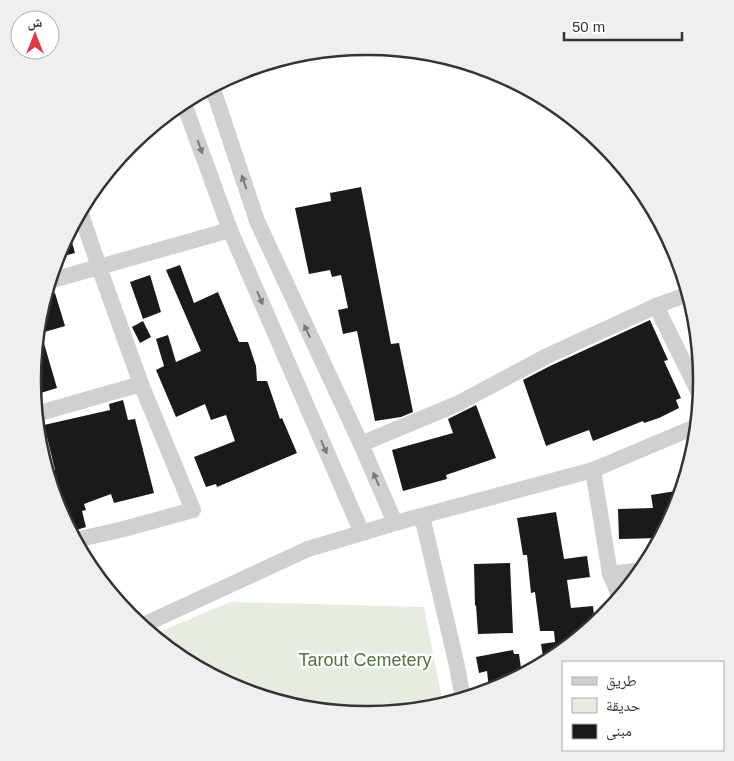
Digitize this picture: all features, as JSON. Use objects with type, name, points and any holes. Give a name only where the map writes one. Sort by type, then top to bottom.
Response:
[{"type":"street","points":[[214,93],[257,221],[396,523]]},
{"type":"street","points":[[186,110],[230,230],[362,533]]},
{"type":"street","points":[[82,538],[193,510],[141,384],[83,221]]},
{"type":"street","points":[[58,278],[230,230]]},
{"type":"street","points":[[361,444],[457,404],[547,356],[656,306],[682,296]]},
{"type":"street","points":[[656,306],[693,381]]},
{"type":"street","points":[[43,412],[141,384]]},
{"type":"street","points":[[149,622],[308,549],[396,523],[593,470],[689,429]]},
{"type":"street","points":[[593,470],[610,574],[617,589]]},
{"type":"street","points":[[422,516],[462,692]]},
{"type":"street","points":[[610,574],[630,571]]},
{"type":"green space","name":"Tarout Cemetery","points":[[230,602],[424,607],[442,697],[388,706],[346,706],[303,700],[262,689],[223,673],[204,663],[160,632]]},
{"type":"building","points":[[361,187],[391,344],[399,343],[413,412],[401,417],[375,421],[357,331],[343,334],[338,310],[348,308],[341,275],[332,277],[330,270],[309,274],[295,208],[331,201],[330,193]]},
{"type":"building","points":[[72,243],[75,253],[66,255]]},
{"type":"building","points":[[180,265],[194,303],[218,292],[239,342],[248,342],[256,366],[257,381],[267,381],[280,419],[282,418],[297,453],[217,487],[216,484],[206,487],[194,457],[235,441],[226,415],[211,420],[205,404],[176,417],[156,370],[164,366],[156,339],[168,335],[176,362],[201,351],[166,270]]},
{"type":"building","points":[[150,275],[161,312],[143,319],[130,282]]},
{"type":"building","points":[[55,293],[65,326],[45,332],[52,296]]},
{"type":"building","points":[[650,320],[668,360],[664,361],[681,398],[676,400],[679,408],[659,418],[644,423],[643,421],[593,441],[589,430],[546,446],[523,380]]},
{"type":"building","points":[[143,321],[151,337],[140,343],[132,327]]},
{"type":"building","points":[[44,342],[57,388],[42,393]]},
{"type":"building","points":[[123,400],[128,420],[135,419],[154,493],[114,503],[111,494],[84,504],[86,510],[82,511],[86,527],[78,530],[66,505],[54,471],[44,425],[110,410],[109,404]]},
{"type":"building","points":[[476,405],[496,458],[446,475],[447,479],[403,491],[392,450],[453,433],[448,419]]},
{"type":"building","points":[[673,491],[652,538],[619,539],[618,509],[653,508],[651,495]]},
{"type":"building","points":[[556,512],[564,559],[587,556],[590,577],[567,580],[571,608],[593,606],[594,614],[565,639],[543,655],[541,644],[555,642],[554,631],[540,631],[535,592],[531,593],[527,555],[523,555],[517,518]]},
{"type":"building","points":[[510,563],[513,633],[478,634],[474,564]]},
{"type":"building","points":[[513,650],[514,654],[519,654],[521,668],[488,682],[487,671],[479,673],[476,657]]}]
